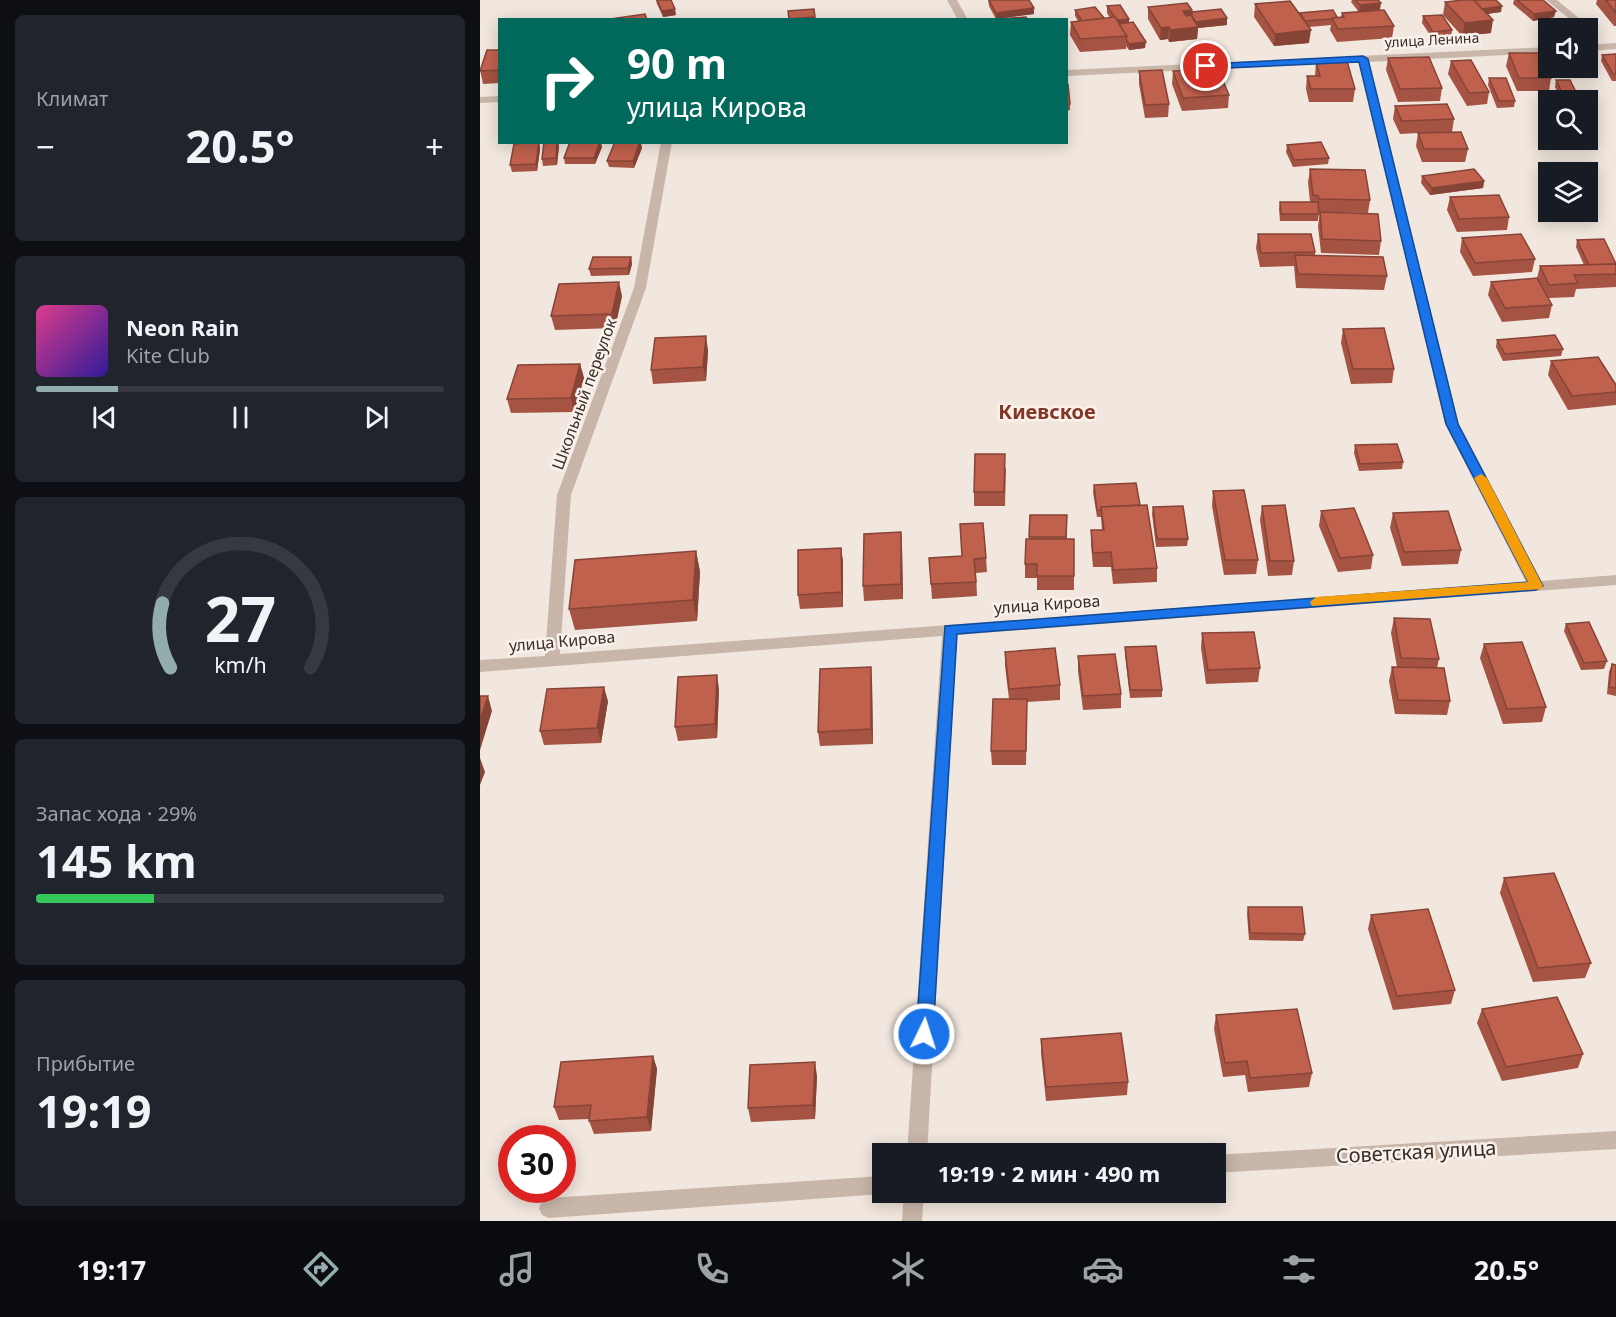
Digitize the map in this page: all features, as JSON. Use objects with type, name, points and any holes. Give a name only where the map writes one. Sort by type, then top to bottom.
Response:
[{"type":"street","points":[[952,0],[962,18]]},
{"type":"street","points":[[1551,0],[1573,18]]},
{"type":"street","points":[[1598,37],[1612,47]]},
{"type":"street","name":"улица Ленина","points":[[1068,73],[1538,50]]},
{"type":"street","points":[[1363,59],[1452,424],[1536,586]]},
{"type":"street","points":[[480,100],[498,99]]},
{"type":"street","name":"Школьный переулок","points":[[552,660],[564,495],[640,288],[667,144]]},
{"type":"street","name":"улица Кирова","points":[[480,666],[1616,580]]},
{"type":"street","points":[[918,1143],[950,630]]},
{"type":"street","name":"Советская улица","points":[[1226,1163],[1616,1140]]},
{"type":"street","points":[[549,1208],[872,1186]]},
{"type":"street","points":[[912,1221],[913,1203]]},
{"type":"building","points":[[657,0],[671,0],[675,9],[662,11]]},
{"type":"building","points":[[989,0],[1029,0],[1034,8],[996,13]]},
{"type":"building","points":[[1355,0],[1378,0],[1381,3],[1360,5]]},
{"type":"building","points":[[1474,0],[1493,20],[1465,23],[1445,2]]},
{"type":"building","points":[[1474,0],[1496,0],[1502,6],[1482,9]]},
{"type":"building","points":[[1517,0],[1543,0],[1556,11],[1534,14]]},
{"type":"building","points":[[1606,0],[1616,0],[1616,13]]},
{"type":"building","points":[[1290,1],[1311,30],[1275,34],[1255,4]]},
{"type":"building","points":[[1187,3],[1192,10],[1183,11],[1186,16],[1191,15],[1198,27],[1170,30],[1169,27],[1161,28],[1148,7]]},
{"type":"building","points":[[1120,5],[1129,19],[1117,20],[1107,6]]},
{"type":"building","points":[[1095,7],[1104,18],[1082,21],[1075,10]]},
{"type":"building","points":[[814,9],[815,17],[789,18],[788,11]]},
{"type":"building","points":[[1221,9],[1227,18],[1196,22],[1192,16],[1192,12]]},
{"type":"building","points":[[1333,10],[1337,17],[1332,19],[1305,21],[1300,13]]},
{"type":"building","points":[[1384,10],[1394,26],[1338,29],[1332,18],[1344,17],[1342,13]]},
{"type":"building","points":[[645,14],[646,18],[617,18]]},
{"type":"building","points":[[1442,15],[1452,30],[1433,32],[1423,16]]},
{"type":"building","points":[[1115,17],[1127,36],[1080,39],[1071,22]]},
{"type":"building","points":[[1133,22],[1146,42],[1129,44],[1119,24]]},
{"type":"building","points":[[487,50],[498,50],[498,70],[480,71]]},
{"type":"building","points":[[1509,53],[1538,53],[1538,78],[1519,78]]},
{"type":"building","points":[[1616,54],[1616,74],[1613,74],[1602,55]]},
{"type":"building","points":[[1429,57],[1442,88],[1400,89],[1388,58]]},
{"type":"building","points":[[1471,60],[1489,92],[1469,93],[1451,61]]},
{"type":"building","points":[[1347,61],[1355,89],[1311,89],[1307,76],[1320,76],[1316,62]]},
{"type":"building","points":[[1218,69],[1229,95],[1183,98],[1173,71]]},
{"type":"building","points":[[1162,70],[1169,104],[1145,105],[1139,71]]},
{"type":"building","points":[[1489,78],[1506,78],[1515,101],[1499,101]]},
{"type":"building","points":[[1556,80],[1570,80],[1575,90],[1561,90]]},
{"type":"building","points":[[1447,104],[1454,119],[1402,121],[1395,106]]},
{"type":"building","points":[[1461,132],[1468,149],[1424,149],[1418,133]]},
{"type":"building","points":[[1321,142],[1329,158],[1294,160],[1287,145]]},
{"type":"building","points":[[514,144],[539,144],[536,164],[510,165]]},
{"type":"building","points":[[544,144],[557,144],[556,158],[542,159]]},
{"type":"building","points":[[569,144],[599,144],[594,158],[564,158]]},
{"type":"building","points":[[614,144],[639,144],[633,161],[607,161]]},
{"type":"building","points":[[1310,169],[1365,170],[1370,200],[1319,199],[1318,196],[1313,195]]},
{"type":"building","points":[[1474,169],[1484,181],[1432,188],[1422,176]]},
{"type":"building","points":[[1499,195],[1509,217],[1459,219],[1450,197]]},
{"type":"building","points":[[1280,202],[1318,202],[1319,214],[1281,214]]},
{"type":"building","points":[[1320,212],[1378,214],[1381,241],[1322,239]]},
{"type":"building","points":[[1258,234],[1311,234],[1315,252],[1261,253]]},
{"type":"building","points":[[1521,234],[1535,259],[1475,263],[1462,238]]},
{"type":"building","points":[[1604,239],[1616,264],[1589,265],[1577,240]]},
{"type":"building","points":[[1295,255],[1383,257],[1387,276],[1298,274]]},
{"type":"building","points":[[593,257],[631,257],[628,268],[589,269]]},
{"type":"building","points":[[1616,264],[1616,274],[1574,275],[1578,283],[1549,285],[1540,266]]},
{"type":"building","points":[[1537,278],[1552,305],[1505,308],[1491,282]]},
{"type":"building","points":[[619,282],[612,314],[551,316],[559,284]]},
{"type":"building","points":[[1384,328],[1394,369],[1353,369],[1343,329]]},
{"type":"building","points":[[1555,335],[1563,349],[1505,354],[1497,340]]},
{"type":"building","points":[[706,336],[703,367],[651,370],[655,338]]},
{"type":"building","points":[[1598,357],[1616,385],[1616,392],[1572,396],[1551,361]]},
{"type":"building","points":[[580,364],[571,398],[507,399],[518,365]]},
{"type":"building","points":[[1397,444],[1403,462],[1360,464],[1355,445]]},
{"type":"building","points":[[975,454],[1005,454],[1004,492],[974,492]]},
{"type":"building","points":[[1136,483],[1140,505],[1101,507],[1101,510],[1097,510],[1094,485]]},
{"type":"building","points":[[1244,490],[1258,560],[1225,560],[1213,491]]},
{"type":"building","points":[[1147,505],[1157,568],[1113,570],[1111,552],[1093,553],[1091,530],[1104,530],[1101,507]]},
{"type":"building","points":[[1285,505],[1294,561],[1270,561],[1262,506]]},
{"type":"building","points":[[1183,506],[1188,539],[1157,539],[1153,507]]},
{"type":"building","points":[[1354,508],[1373,555],[1340,558],[1321,511]]},
{"type":"building","points":[[1448,511],[1461,550],[1404,552],[1393,513]]},
{"type":"building","points":[[1030,515],[1067,515],[1066,537],[1029,537]]},
{"type":"building","points":[[983,523],[986,558],[974,559],[976,582],[931,584],[929,558],[962,556],[960,524]]},
{"type":"building","points":[[901,532],[901,584],[863,586],[864,534]]},
{"type":"building","points":[[1026,539],[1074,539],[1074,576],[1037,576],[1037,564],[1025,564]]},
{"type":"building","points":[[841,548],[842,592],[798,595],[798,550]]},
{"type":"building","points":[[696,551],[693,600],[569,609],[575,560]]},
{"type":"building","points":[[1394,618],[1430,619],[1439,659],[1401,658]]},
{"type":"building","points":[[1589,622],[1607,661],[1584,663],[1566,624]]},
{"type":"building","points":[[1254,632],[1260,668],[1208,670],[1202,633]]},
{"type":"building","points":[[1522,642],[1546,707],[1507,709],[1484,644]]},
{"type":"building","points":[[1156,646],[1162,690],[1130,690],[1125,647]]},
{"type":"building","points":[[1055,648],[1060,685],[1009,689],[1005,652]]},
{"type":"building","points":[[1115,654],[1121,694],[1083,696],[1078,656]]},
{"type":"building","points":[[1612,664],[1616,665],[1616,688],[1609,687]]},
{"type":"building","points":[[871,667],[871,729],[818,732],[820,669]]},
{"type":"building","points":[[1392,667],[1444,668],[1450,701],[1398,700]]},
{"type":"building","points":[[717,675],[715,724],[675,727],[678,677]]},
{"type":"building","points":[[604,687],[597,728],[540,731],[547,689]]},
{"type":"building","points":[[480,696],[488,696],[480,720]]},
{"type":"building","points":[[993,699],[1027,699],[1026,751],[991,751]]},
{"type":"building","points":[[1554,873],[1591,963],[1538,968],[1504,878]]},
{"type":"building","points":[[1248,907],[1302,907],[1305,934],[1250,933]]},
{"type":"building","points":[[1428,909],[1455,990],[1397,996],[1371,915]]},
{"type":"building","points":[[1557,997],[1583,1054],[1506,1067],[1482,1009]]},
{"type":"building","points":[[1297,1009],[1312,1073],[1250,1078],[1247,1061],[1225,1063],[1216,1015]]},
{"type":"building","points":[[1121,1033],[1128,1082],[1046,1087],[1041,1039]]},
{"type":"building","points":[[653,1056],[647,1117],[589,1121],[591,1105],[554,1107],[561,1062]]},
{"type":"building","points":[[815,1062],[813,1105],[748,1108],[750,1065]]},
{"type":"slow traffic","points":[[1316,602],[1536,586],[1481,478]]},
{"type":"district","name":"Киевское","points":[[1047,412]]},
{"type":"route","points":[[924,1034],[950,630],[1536,586],[1452,424],[1363,59],[1206,66]]}]
